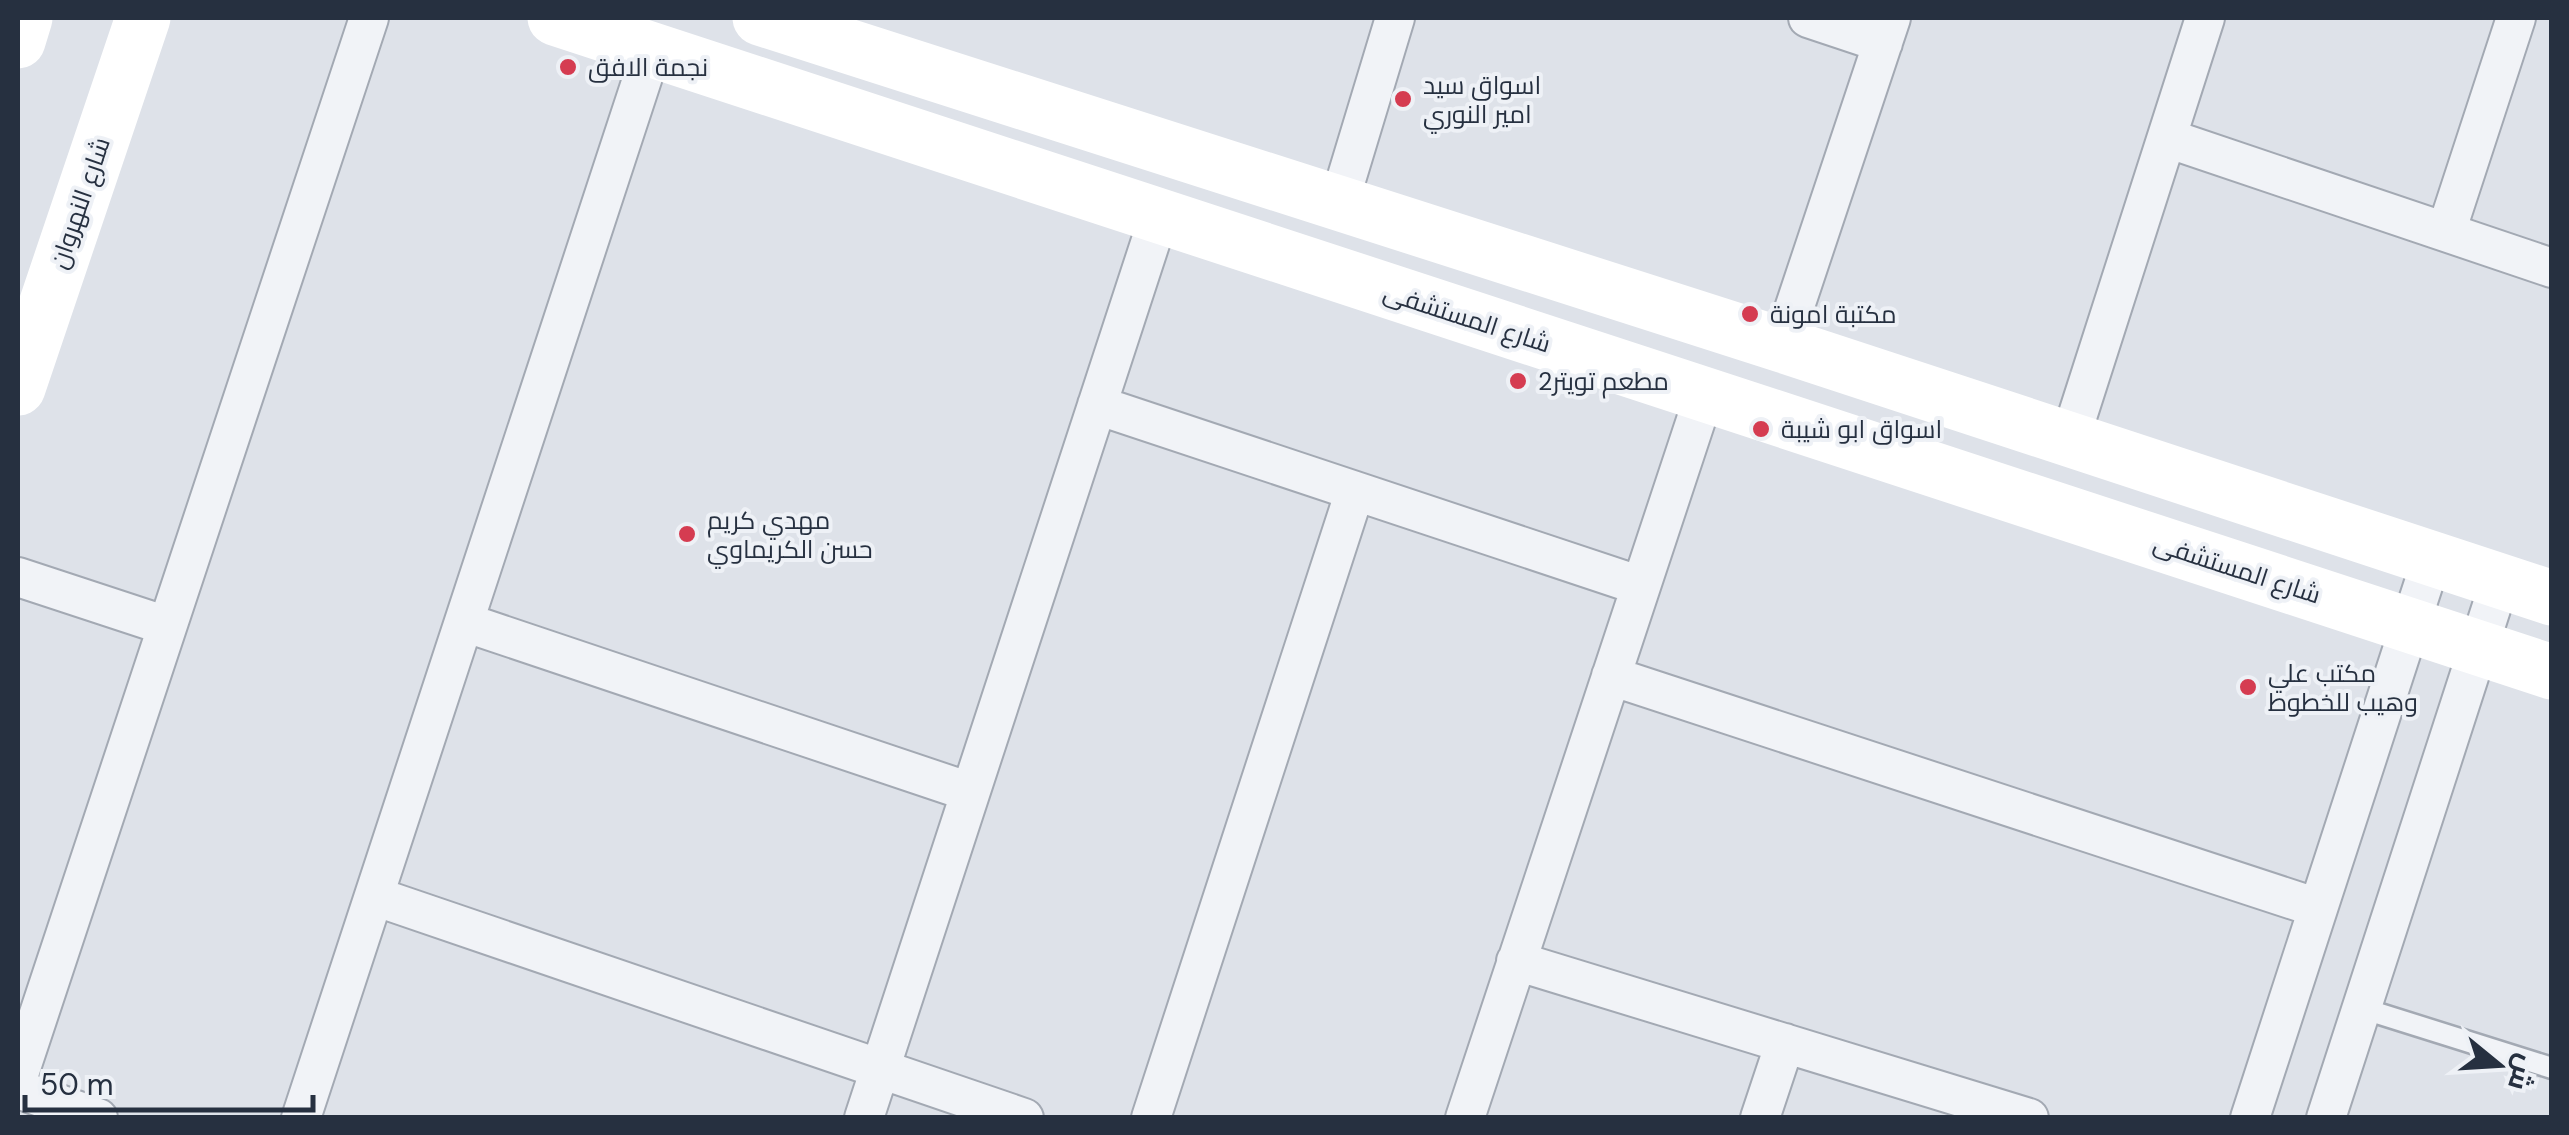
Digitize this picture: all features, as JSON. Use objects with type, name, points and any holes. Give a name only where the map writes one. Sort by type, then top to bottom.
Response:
[{"type":"street","points":[[18,41],[25,18]]},
{"type":"street","name":"شارع النهروان","points":[[18,388],[143,18]]},
{"type":"street","points":[[18,1077],[369,18]]},
{"type":"street","name":"شارع المستشفى","points":[[554,18],[2552,672]]},
{"type":"street","points":[[760,18],[1782,345],[2552,598]]},
{"type":"street","points":[[1339,203],[1396,18]]},
{"type":"street","points":[[1782,345],[1887,30],[1808,18]]},
{"type":"street","points":[[2070,439],[2205,18]]},
{"type":"street","points":[[2446,232],[2516,18]]},
{"type":"street","points":[[301,1118],[652,50]]},
{"type":"street","points":[[2168,138],[2552,268]]},
{"type":"street","points":[[864,1118],[1159,216]]},
{"type":"street","points":[[1465,1118],[1704,396]]},
{"type":"street","points":[[1097,405],[1641,586]]},
{"type":"street","points":[[1151,1118],[1355,491]]},
{"type":"street","points":[[2250,1118],[2432,558]]},
{"type":"street","points":[[18,577],[167,626]]},
{"type":"street","points":[[2326,1118],[2500,581]]},
{"type":"street","points":[[464,622],[970,792]]},
{"type":"street","points":[[1611,676],[2318,908]]},
{"type":"street","points":[[374,896],[1024,1118]]},
{"type":"street","points":[[1516,960],[2029,1118]]},
{"type":"street","points":[[1760,1118],[1784,1043]]},
{"type":"street","points":[[18,1090],[98,1118]]},
{"type":"lane","points":[[2361,1008],[2552,1068]]},
{"type":"place","name":"نجمة الافق","points":[[568,67]]},
{"type":"place","name":"اسواق سيد امير النوري","points":[[1403,99]]},
{"type":"place","name":"مكتبة امونة","points":[[1750,314]]},
{"type":"place","name":"مطعم تويتر2","points":[[1518,381]]},
{"type":"place","name":"اسواق ابو شيبة","points":[[1761,429]]},
{"type":"place","name":"مهدي كريم حسن الكريماوي","points":[[687,534]]},
{"type":"place","name":"مكتب علي وهيب للخطوط","points":[[2248,687]]}]
